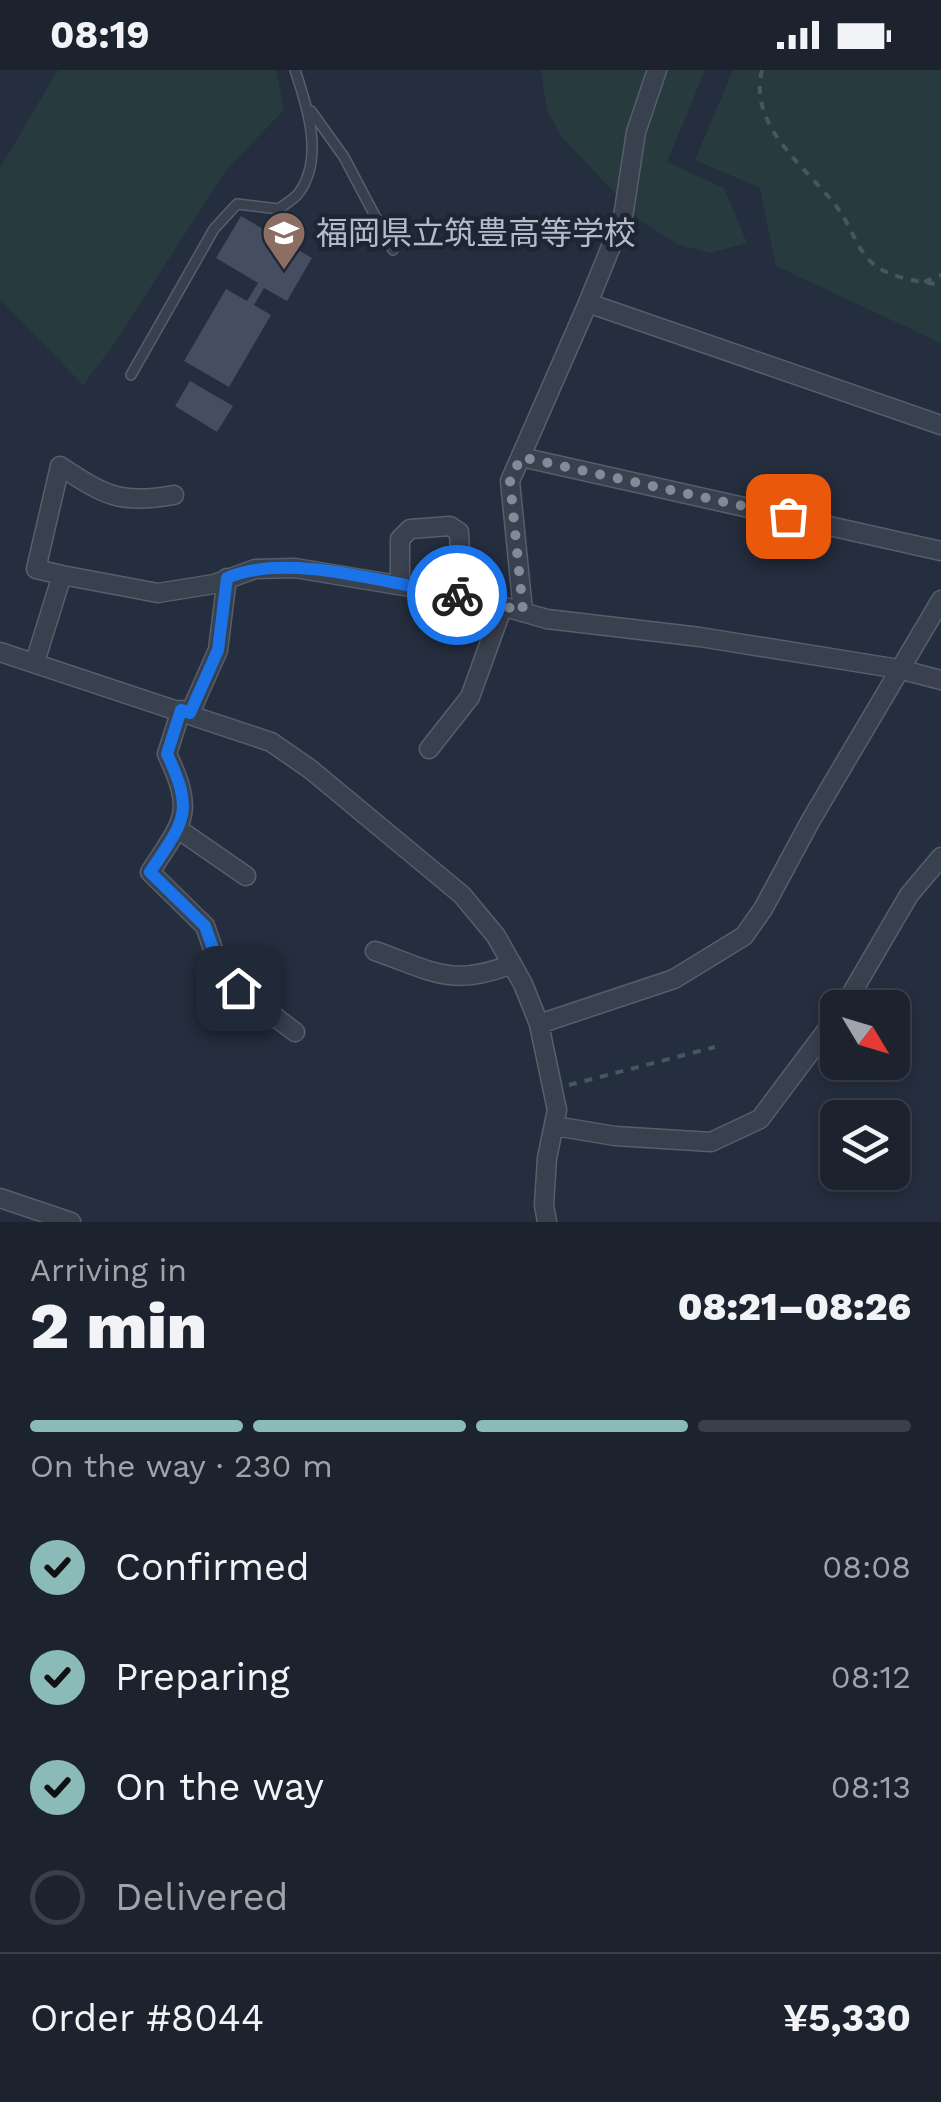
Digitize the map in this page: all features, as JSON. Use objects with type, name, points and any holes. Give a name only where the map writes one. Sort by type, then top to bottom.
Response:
[{"type":"street","points":[[523,611],[510,481],[623,217],[636,132],[656,70]]},
{"type":"street","points":[[588,303],[941,425]]},
{"type":"street","points":[[521,457],[941,550]]},
{"type":"street","points":[[174,495],[142,501],[102,494],[60,466],[36,569],[95,584],[158,593],[255,568],[295,568],[462,596],[546,619],[700,637],[899,669],[941,680]]},
{"type":"street","points":[[400,584],[400,539],[410,529],[450,526],[459,532],[462,596]]},
{"type":"street","points":[[35,662],[62,575]]},
{"type":"street","points":[[227,578],[218,650],[167,754],[181,784],[185,810],[178,829],[150,872],[205,926],[219,966],[238,988],[295,1032]]},
{"type":"street","points":[[539,1024],[674,979],[744,936],[941,600]]},
{"type":"street","points":[[429,750],[470,696],[503,606]]},
{"type":"street","points":[[0,652],[271,742],[310,769],[462,895],[496,936],[539,1024],[557,1110],[547,1158],[547,1222]]},
{"type":"street","points":[[178,829],[246,876]]},
{"type":"street","points":[[853,990],[909,895],[941,856]]},
{"type":"street","points":[[375,951],[452,978],[488,973],[512,964]]},
{"type":"street","points":[[555,1126],[616,1136],[712,1142],[760,1119],[820,1040]]},
{"type":"street","points":[[0,1198],[71,1222]]},
{"type":"lane","points":[[131,375],[214,228],[237,204],[280,209],[299,194],[311,162],[306,105],[295,70]]},
{"type":"lane","points":[[306,105],[344,157],[392,250]]},
{"type":"path","points":[[762,70],[760,106],[774,132],[840,212],[869,260],[891,274],[941,286]]},
{"type":"path","points":[[924,282],[941,274]]},
{"type":"path","points":[[553,1090],[715,1047]]},
{"type":"green space","points":[[58,70],[276,70],[284,110],[226,170],[114,344],[83,385],[0,299],[0,168]]},
{"type":"green space","points":[[541,70],[705,70],[667,162],[724,188],[747,243],[710,253],[677,244],[641,221],[562,137],[547,110]]},
{"type":"green space","points":[[733,70],[941,70],[941,343],[776,266],[760,188],[695,160]]},
{"type":"building","points":[[241,216],[312,258],[287,301],[264,288],[254,305],[271,315],[229,387],[184,361],[226,289],[247,301],[258,283],[216,258]]},
{"type":"building","points":[[190,381],[233,406],[217,432],[175,406]]},
{"type":"way so far","points":[[457,595],[523,611],[510,481],[521,457],[788,516]]},
{"type":"place","name":"福岡県立筑豊高等学校","points":[[284,271]]},
{"type":"route","points":[[238,988],[219,966],[205,926],[150,872],[178,829],[185,810],[181,784],[167,754],[181,710],[190,713],[218,650],[227,578],[255,568],[295,568],[457,595]]}]
